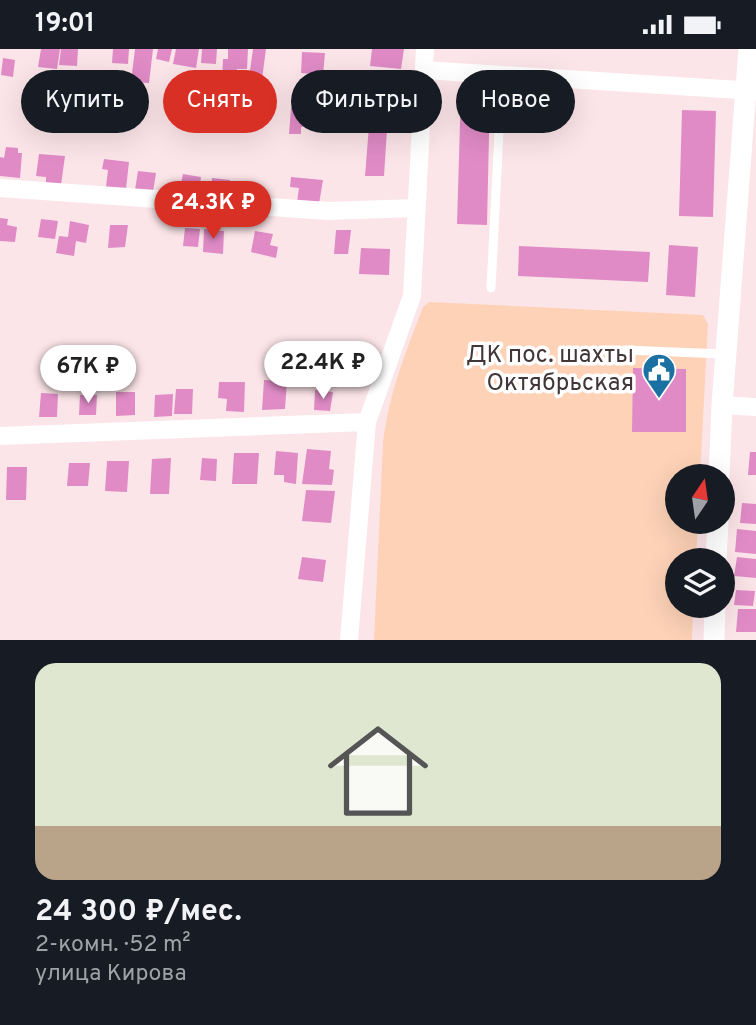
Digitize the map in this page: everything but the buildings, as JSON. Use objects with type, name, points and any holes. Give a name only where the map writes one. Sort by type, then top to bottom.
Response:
[{"type":"street","points":[[349,640],[367,422],[412,296],[425,49]]},
{"type":"street","points":[[720,464],[726,354],[752,90],[749,49]]},
{"type":"street","points":[[424,69],[456,71]]},
{"type":"street","points":[[575,79],[752,90]]},
{"type":"street","points":[[0,188],[328,211],[416,208]]},
{"type":"street","points":[[722,405],[756,407]]},
{"type":"street","points":[[0,436],[367,422]]},
{"type":"street","points":[[713,640],[714,618]]},
{"type":"lane","points":[[491,288],[499,133]]},
{"type":"lane","points":[[625,350],[726,354]]},
{"type":"shaded area","points":[[429,302],[703,315],[708,324],[701,464],[665,464],[665,534],[697,534],[697,548],[665,548],[665,618],[693,618],[692,640],[374,640],[383,442],[394,389],[423,307]]},
{"type":"place","name":"ДК пос. шахты Октябрьская","points":[[659,400]]}]
